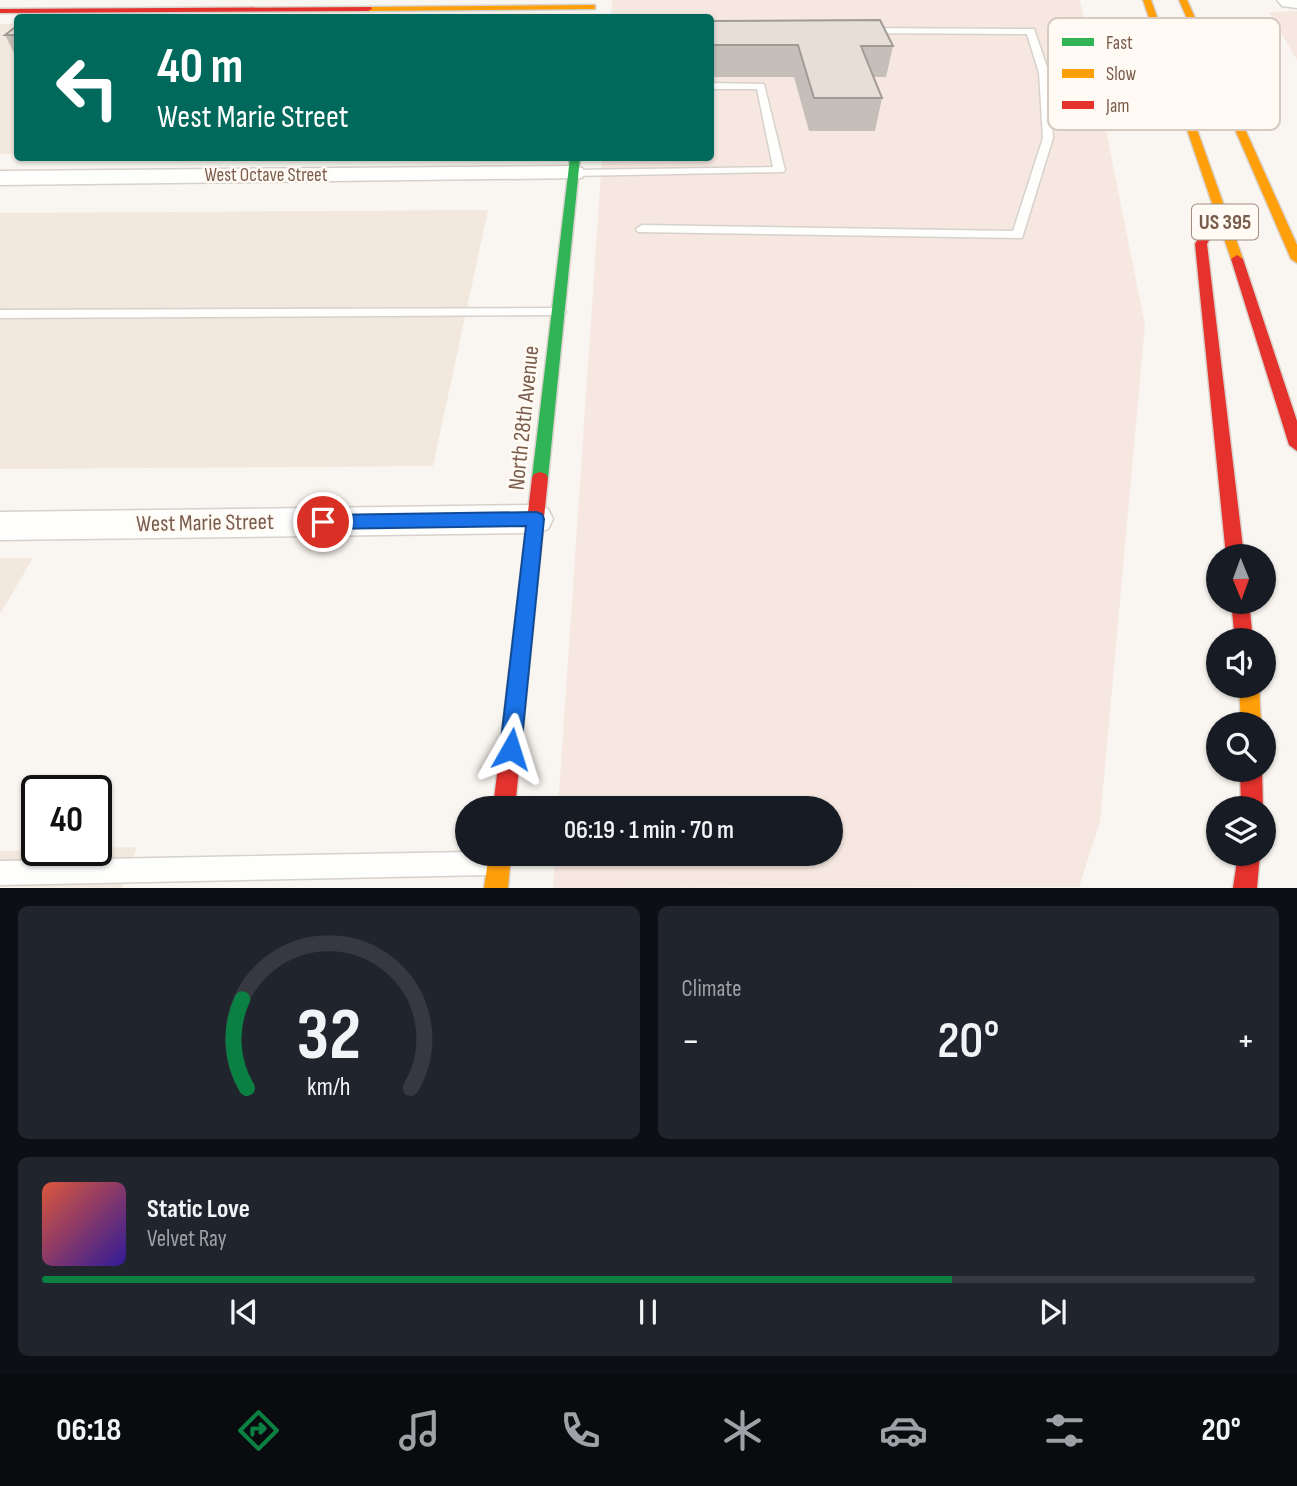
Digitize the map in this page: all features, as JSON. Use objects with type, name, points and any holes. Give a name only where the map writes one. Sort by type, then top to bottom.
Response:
[{"type":"main road","name":"US 395","points":[[1147,0],[1153,18]]},
{"type":"main road","name":"US 395","points":[[1183,0],[1191,18]]},
{"type":"main road","points":[[0,10],[366,4],[592,8]]},
{"type":"main road","name":"US 395","points":[[1193,130],[1297,445]]},
{"type":"main road","name":"US 395","points":[[1240,130],[1297,259]]},
{"type":"main road","name":"North 28th Avenue","points":[[506,796],[575,165]]},
{"type":"main road","points":[[1221,208],[1201,244],[1234,544]]},
{"type":"main road","points":[[496,887],[498,866]]},
{"type":"main road","points":[[1245,887],[1248,866]]},
{"type":"street","name":"West Octave Street","points":[[0,178],[575,165]]},
{"type":"street","name":"West Marie Street","points":[[0,526],[536,519]]},
{"type":"lane","points":[[642,229],[1018,235],[1048,138],[1044,73],[1031,31],[850,31]]},
{"type":"lane","points":[[575,165],[779,170],[761,86],[714,86]]},
{"type":"lane","points":[[0,314],[559,312]]},
{"type":"lane","points":[[0,873],[455,859]]},
{"type":"shaded area","points":[[612,0],[1080,0],[1084,18],[1048,18],[1048,130],[1106,130],[1145,325],[1100,822],[1079,887],[553,888],[554,866],[843,866],[843,796],[559,796],[602,161],[714,161],[714,14],[611,14]]},
{"type":"shaded area","points":[[1297,11],[1297,60],[1280,31],[1280,18],[1272,18],[1269,12]]},
{"type":"shaded area","points":[[0,24],[14,24],[14,154],[0,154]]},
{"type":"shaded area","points":[[488,210],[433,466],[0,469],[0,213]]},
{"type":"shaded area","points":[[0,558],[33,558],[0,614]]},
{"type":"shaded area","points":[[137,847],[122,888],[0,887],[0,851],[21,851],[21,866],[112,866],[112,848]]},
{"type":"building","points":[[880,20],[893,46],[861,46],[882,98],[814,98],[798,45],[714,45],[714,21]]},
{"type":"building","points":[[14,28],[14,35],[5,35]]},
{"type":"traffic: fast","points":[[540,478],[575,161]]},
{"type":"traffic: slow","points":[[1147,0],[1153,18]]},
{"type":"traffic: slow","points":[[1183,0],[1191,18]]},
{"type":"traffic: slow","points":[[368,9],[592,7]]},
{"type":"traffic: slow","points":[[1192,130],[1237,259]]},
{"type":"traffic: slow","points":[[1240,130],[1297,259]]},
{"type":"traffic: slow","points":[[1250,698],[1250,712]]},
{"type":"traffic: slow","points":[[496,888],[499,866]]},
{"type":"traffic: jam","points":[[0,11],[368,9]]},
{"type":"traffic: jam","points":[[1221,208],[1201,244],[1234,544]]},
{"type":"traffic: jam","points":[[1237,259],[1297,445]]},
{"type":"traffic: jam","points":[[505,796],[540,478]]},
{"type":"traffic: jam","points":[[1241,614],[1243,628]]},
{"type":"traffic: jam","points":[[1251,782],[1252,796]]},
{"type":"traffic: jam","points":[[1245,888],[1248,866]]},
{"type":"route","points":[[323,522],[536,519],[511,749]]}]
